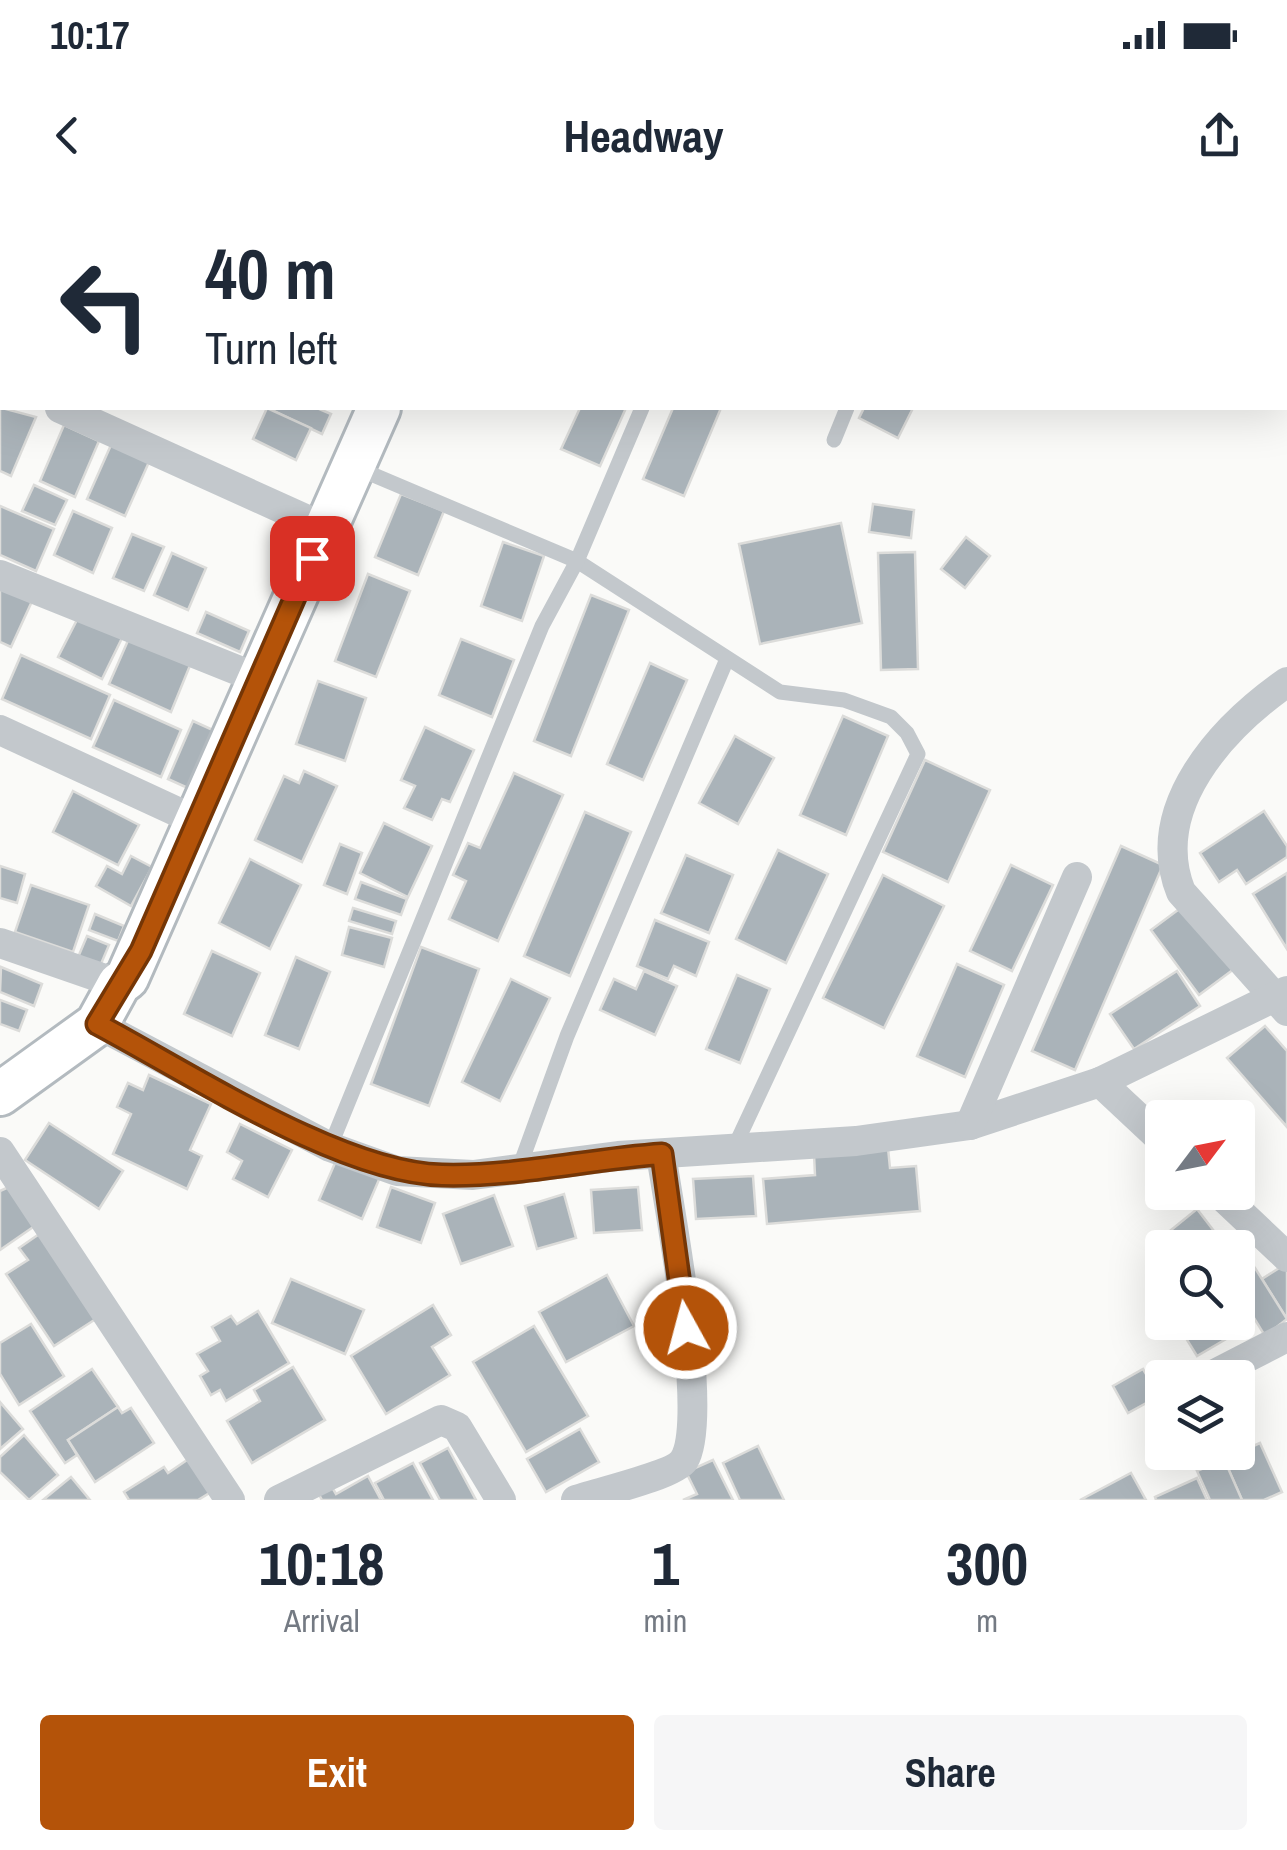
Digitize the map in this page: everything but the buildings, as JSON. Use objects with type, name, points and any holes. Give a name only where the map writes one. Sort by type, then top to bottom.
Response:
[{"type":"street","points":[[64,410],[325,528]]},
{"type":"street","points":[[0,1094],[97,1024],[118,984],[127,978],[378,410]]},
{"type":"street","points":[[0,576],[257,678]]},
{"type":"street","points":[[97,1024],[330,1147],[397,1171],[440,1176],[662,1154],[856,1141],[970,1125],[1100,1082],[1283,1000],[1181,892],[1172,869],[1179,809],[1190,782],[1222,740],[1287,682]]},
{"type":"street","points":[[0,730],[197,821]]},
{"type":"street","points":[[970,1125],[1077,876]]},
{"type":"street","points":[[0,943],[118,984]]},
{"type":"street","points":[[1100,1082],[1145,1124]]},
{"type":"street","points":[[0,1152],[230,1500]]},
{"type":"street","points":[[576,1500],[676,1467],[687,1452],[692,1422],[686,1328],[662,1154]]},
{"type":"street","points":[[1237,1210],[1287,1257]]},
{"type":"street","points":[[1242,1360],[1287,1337]]},
{"type":"street","points":[[279,1500],[442,1420],[458,1427],[500,1500]]},
{"type":"lane","points":[[330,1147],[542,626],[577,562],[641,410]]},
{"type":"lane","points":[[834,440],[846,410]]},
{"type":"lane","points":[[354,466],[577,562],[644,600],[780,692],[844,700],[891,717],[908,733],[918,754],[734,1148]]},
{"type":"lane","points":[[518,1171],[567,1036],[727,659]]},
{"type":"route","points":[[312,558],[141,951],[97,1024],[330,1147],[397,1171],[473,1175],[662,1154],[686,1328]]}]
